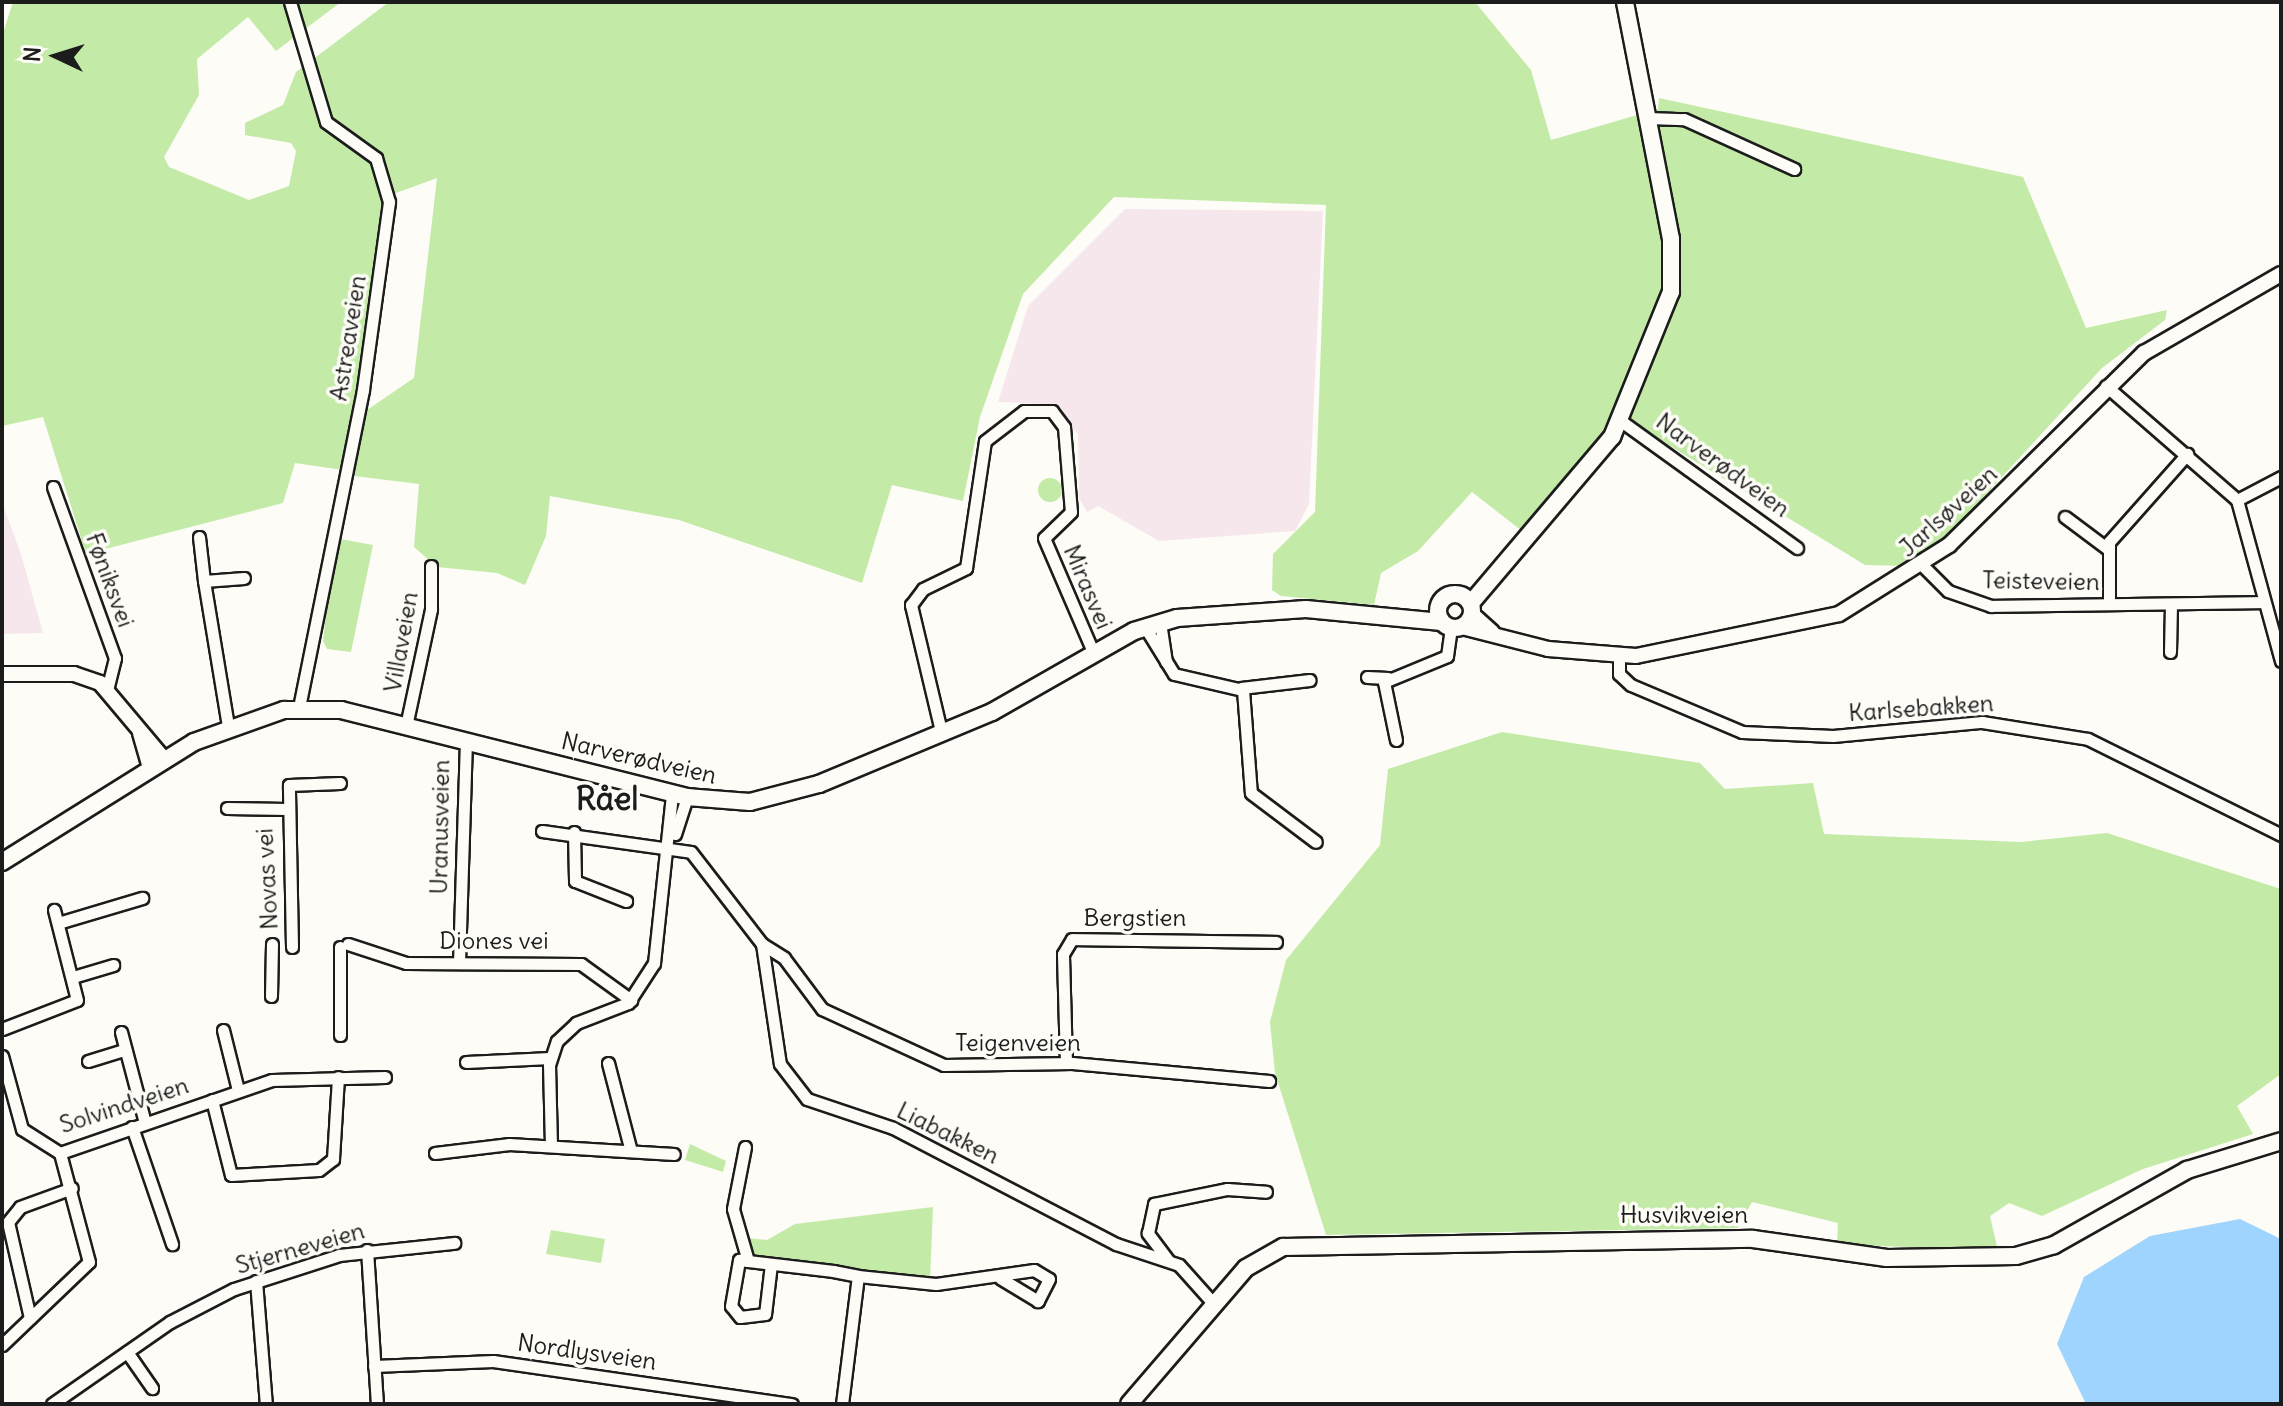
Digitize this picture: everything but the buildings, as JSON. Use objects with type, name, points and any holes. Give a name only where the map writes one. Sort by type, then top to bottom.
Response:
[{"type":"main road","name":"Narverødveien","points":[[2,862],[35,849],[157,764],[228,726],[299,708],[406,726],[679,795],[772,798],[1015,701],[1093,652],[1153,625],[1266,609],[1415,619],[1457,613],[1577,483],[1621,421],[1660,331],[1673,273],[1648,118],[1625,2]]},
{"type":"main road","name":"Husvikveien","points":[[1129,1404],[1213,1303],[1254,1261],[1283,1247],[1753,1239],[1887,1258],[2016,1256],[2054,1245],[2187,1170],[2281,1141]]},
{"type":"street","name":"Astreaveien","points":[[290,2],[326,122],[376,158],[389,202],[367,368],[299,708]]},
{"type":"street","points":[[1648,118],[1684,119],[1794,169]]},
{"type":"street","name":"Jarlsøveien","points":[[1457,613],[1492,633],[1548,649],[1619,656],[1812,623],[1872,599],[1923,566],[2106,386],[2165,339],[2281,274]]},
{"type":"street","points":[[2106,386],[2237,500],[2281,661]]},
{"type":"street","name":"Mirasvei","points":[[941,731],[911,605],[923,589],[966,568],[985,441],[1024,411],[1052,411],[1067,440],[1071,512],[1044,538],[1093,652]]},
{"type":"street","name":"Narverødveien","points":[[1621,421],[1797,548]]},
{"type":"street","points":[[2109,604],[2108,549],[2115,531],[2187,454]]},
{"type":"street","points":[[2237,500],[2281,477]]},
{"type":"street","name":"Føniksvei","points":[[53,487],[115,658],[108,687]]},
{"type":"street","points":[[2065,517],[2108,549]]},
{"type":"street","points":[[199,537],[228,726]]},
{"type":"street","name":"Villaveien","points":[[406,726],[431,609],[431,566]]},
{"type":"street","name":"Teisteveien","points":[[1923,566],[1970,602],[2264,602]]},
{"type":"street","points":[[204,581],[244,578]]},
{"type":"street","points":[[2170,652],[2171,604]]},
{"type":"street","name":"Narverødveien","points":[[1367,677],[1388,678],[1447,656],[1457,613]]},
{"type":"street","points":[[1153,625],[1167,666],[1186,679],[1241,688],[1310,680]]},
{"type":"street","name":"Karlsebakken","points":[[1619,656],[1619,674],[1631,685],[1742,732],[1833,736],[1982,722],[2088,739],[2281,835]]},
{"type":"street","points":[[2,674],[74,674],[108,687],[139,729],[157,764]]},
{"type":"street","points":[[1388,678],[1383,695],[1396,740]]},
{"type":"street","points":[[1241,688],[1253,797],[1316,842]]},
{"type":"street","name":"Uranusveien","points":[[459,963],[466,741]]},
{"type":"street","name":"Novas vei","points":[[292,947],[287,809],[292,782],[340,783]]},
{"type":"street","points":[[551,1146],[550,1058],[570,1027],[631,1000],[654,963],[679,795]]},
{"type":"street","name":"Novas vei","points":[[227,808],[287,809]]},
{"type":"street","points":[[542,831],[574,832],[671,846]]},
{"type":"street","points":[[574,832],[575,881],[626,901]]},
{"type":"street","name":"Liabakken","points":[[671,846],[695,856],[762,944],[780,1064],[807,1099],[893,1128],[1116,1244],[1169,1260]]},
{"type":"street","points":[[58,923],[142,898]]},
{"type":"street","points":[[2,1029],[72,1007],[78,997],[54,910]]},
{"type":"street","name":"Bergstien","points":[[1066,1063],[1063,954],[1072,939],[1276,942]]},
{"type":"street","points":[[271,996],[272,944]]},
{"type":"street","name":"Teigenveien","points":[[762,944],[784,958],[822,1009],[944,1065],[1066,1063],[1269,1081]]},
{"type":"street","name":"Diones vei","points":[[340,1035],[344,946],[387,961],[581,964],[631,1000]]},
{"type":"street","points":[[73,977],[113,965]]},
{"type":"street","points":[[223,1030],[238,1090]]},
{"type":"street","points":[[121,1032],[145,1123]]},
{"type":"street","points":[[88,1061],[125,1050]]},
{"type":"street","name":"Solvindveien","points":[[2,1056],[16,1116],[29,1138],[60,1153],[238,1090],[288,1077],[385,1077]]},
{"type":"street","points":[[466,1062],[550,1058]]},
{"type":"street","points":[[608,1063],[631,1151]]},
{"type":"street","name":"Solvindveien","points":[[212,1100],[231,1175],[319,1170],[333,1159],[338,1077]]},
{"type":"street","points":[[3,1121],[16,1116]]},
{"type":"street","points":[[132,1127],[172,1244]]},
{"type":"street","points":[[435,1153],[551,1146],[674,1154]]},
{"type":"street","points":[[745,1147],[733,1209],[748,1261]]},
{"type":"street","points":[[2,1345],[89,1262],[72,1188],[60,1153]]},
{"type":"street","points":[[30,1318],[8,1222],[20,1207],[72,1188]]},
{"type":"street","name":"Liabakken","points":[[1213,1303],[1169,1260],[1148,1233],[1154,1204],[1227,1189],[1266,1192]]},
{"type":"street","name":"Stjerneveien","points":[[52,1404],[127,1352],[256,1281],[367,1250],[454,1243]]},
{"type":"street","points":[[367,1250],[377,1404]]},
{"type":"street","points":[[771,1264],[766,1311],[750,1320],[731,1306],[734,1266],[748,1261],[936,1284],[1000,1278]]},
{"type":"street","points":[[842,1404],[858,1276]]},
{"type":"street","points":[[256,1281],[266,1404]]},
{"type":"street","points":[[127,1352],[152,1388]]},
{"type":"street","name":"Nordlysveien","points":[[374,1366],[493,1361],[792,1404]]},
{"type":"shaded area","points":[[1125,209],[1323,211],[1309,504],[1295,531],[1159,541],[1098,506],[1087,512],[1079,498],[1078,434],[1049,404],[998,402],[1028,306]]},
{"type":"shaded area","points":[[2,503],[21,554],[43,633],[2,634]]},
{"type":"green space","points":[[13,2],[341,2],[276,51],[248,17],[197,59],[199,95],[164,157],[169,167],[249,200],[289,186],[296,151],[291,143],[245,135],[245,123],[283,105],[296,72],[389,2],[1475,2],[1531,70],[1551,140],[1658,109],[1659,98],[2023,177],[2086,328],[2167,310],[2165,320],[2102,368],[1944,540],[1904,566],[1865,565],[1613,411],[1593,450],[1522,531],[1472,492],[1418,551],[1381,573],[1374,605],[1281,596],[1272,590],[1273,554],[1315,512],[1326,205],[1114,197],[1023,294],[980,417],[963,501],[892,485],[862,583],[679,520],[550,496],[546,536],[525,585],[497,573],[437,567],[414,547],[419,484],[354,476],[367,410],[414,378],[437,178],[388,196],[343,470],[295,463],[283,503],[86,554],[43,417],[2,426],[2,36]]},
{"type":"green space","points":[[1050,478],[1058,482],[1062,490],[1058,498],[1050,502],[1042,498],[1038,490],[1042,482]]},
{"type":"green space","points":[[335,538],[373,545],[351,652],[327,649],[323,641]]},
{"type":"green space","points":[[1502,732],[1700,763],[1725,789],[1813,783],[1824,834],[2021,842],[2107,833],[2281,889],[2281,1074],[2237,1106],[2253,1134],[2143,1169],[2042,1216],[2009,1203],[1990,1216],[1998,1251],[1837,1244],[1838,1223],[1752,1202],[1738,1228],[1326,1235],[1275,1073],[1270,1022],[1286,960],[1380,845],[1388,769]]},
{"type":"green space","points":[[690,1144],[726,1161],[723,1172],[685,1160]]},
{"type":"green space","points":[[933,1207],[930,1281],[753,1258],[746,1238],[767,1240],[795,1224]]},
{"type":"green space","points":[[551,1230],[605,1239],[601,1263],[546,1254]]},
{"type":"water","points":[[2240,1219],[2281,1239],[2281,1404],[2086,1404],[2057,1344],[2084,1277],[2150,1236]]},
{"type":"district","name":"Råel","points":[[607,799]]}]
